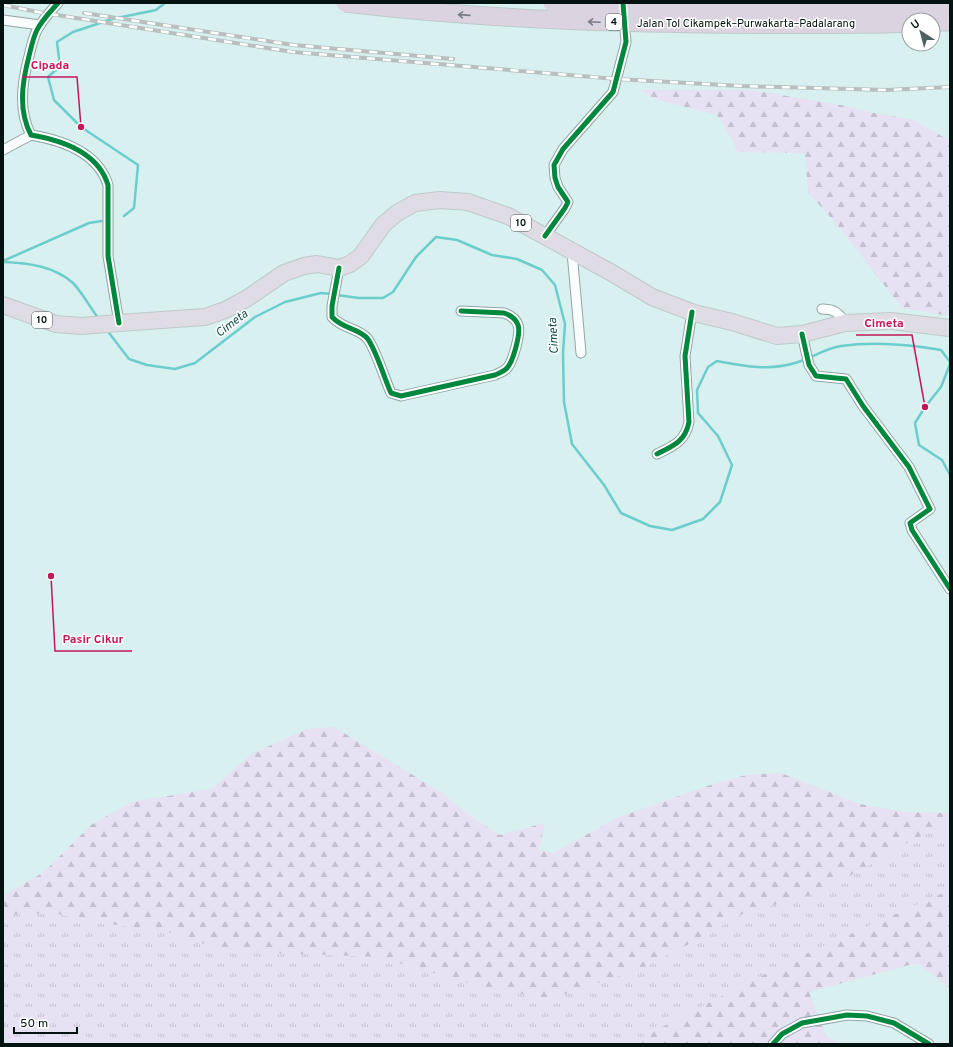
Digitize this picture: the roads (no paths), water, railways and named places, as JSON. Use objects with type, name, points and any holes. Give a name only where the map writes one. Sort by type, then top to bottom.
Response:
[{"type":"highway","name":"Jalan Tol Cikampek–Purwakarta–Padalarang","points":[[344,3],[508,18],[631,23],[766,25],[884,16],[950,5]]},
{"type":"highway","name":"Jalan Tol Cikampek–Purwakarta–Padalarang","points":[[552,3],[649,8],[765,9],[884,16],[901,21]]},
{"type":"highway","name":"10","points":[[3,305],[56,324],[82,326],[205,318],[246,299],[267,283],[284,273],[304,266],[317,264],[338,274],[361,256],[383,225],[397,213],[415,203],[440,200],[468,202],[508,216],[612,273],[652,297],[692,312],[732,322],[777,336],[802,334],[845,323],[891,321],[950,328]]},
{"type":"street","points":[[31,135],[26,126],[23,113],[22,90],[29,54],[34,36],[40,25],[58,3]]},
{"type":"street","points":[[545,236],[568,202],[558,187],[555,178],[554,165],[564,149],[613,92],[626,42],[623,3]]},
{"type":"street","points":[[3,20],[40,25]]},
{"type":"street","points":[[3,150],[31,135],[55,140],[84,154],[98,165],[105,176],[108,185],[108,256],[114,323]]},
{"type":"street","points":[[572,252],[581,354]]},
{"type":"street","points":[[338,274],[332,306],[332,318],[338,324],[354,330],[368,338],[391,393],[401,396],[496,375],[507,369],[513,360],[519,332],[519,326],[515,320],[510,315],[504,313],[461,311]]},
{"type":"street","points":[[822,309],[832,309],[842,318],[845,323]]},
{"type":"street","points":[[657,454],[678,442],[683,438],[687,431],[689,422],[685,356],[692,312]]},
{"type":"street","points":[[802,334],[809,365],[816,376],[846,379],[912,471],[930,509],[910,523],[912,530],[950,589]]},
{"type":"street","points":[[772,1044],[782,1034],[802,1023],[847,1015],[867,1016],[894,1023],[929,1044]]},
{"type":"waterway","points":[[124,216],[134,208],[138,165],[81,127],[54,100],[48,77],[60,66],[57,42],[73,32],[112,19],[156,10],[165,3]]},
{"type":"waterway","points":[[3,261],[89,223],[102,221]]},
{"type":"waterway","name":"Cimeta","points":[[337,295],[359,298],[383,298],[393,292],[416,257],[436,237],[457,240],[492,255],[517,259],[542,270],[555,285],[565,324],[563,353],[564,402],[572,444],[604,485],[621,513],[650,526],[672,530],[703,519],[720,502],[732,465],[718,436],[698,413],[697,390],[708,367],[717,361],[756,367],[776,367],[801,361],[835,347],[854,344],[879,343],[941,350],[950,362]]},
{"type":"waterway","name":"Cimeta","points":[[3,262],[40,266],[66,277],[73,283],[99,319]]},
{"type":"waterway","name":"Cimeta","points":[[106,329],[129,359],[147,365],[175,369],[195,363],[255,317],[285,302],[321,293],[332,294]]},
{"type":"waterway","name":"Cimeta","points":[[950,364],[941,387],[925,407],[915,423],[919,445],[942,460],[950,475]]},
{"type":"railway","points":[[3,5],[38,12],[293,52],[617,79],[741,86],[886,90],[950,87]]},
{"type":"railway","points":[[84,13],[293,45],[453,59]]},
{"type":"place","name":"Cipada","points":[[81,127]]},
{"type":"place","name":"Cimeta","points":[[925,407]]},
{"type":"place","name":"Pasir Cikur","points":[[51,576]]}]
